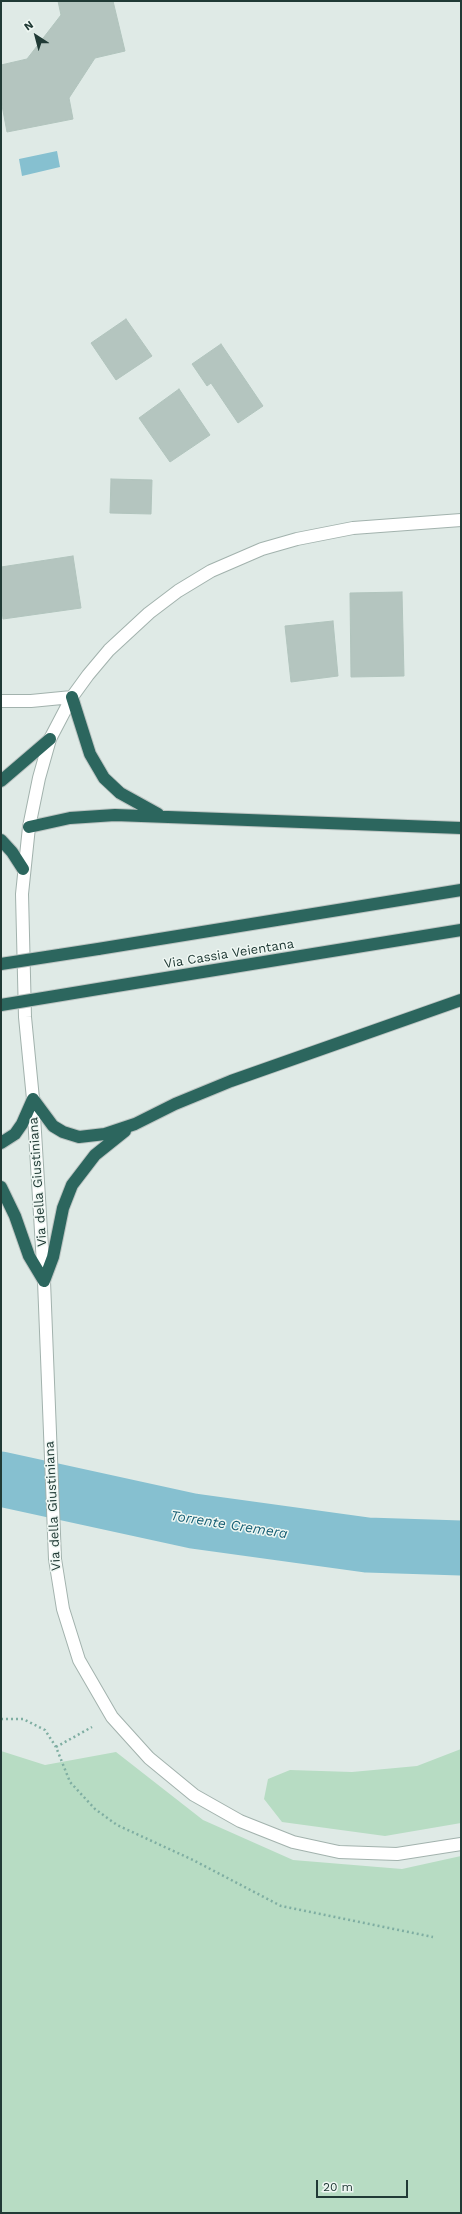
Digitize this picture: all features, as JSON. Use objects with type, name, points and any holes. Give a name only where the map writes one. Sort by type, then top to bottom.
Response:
[{"type":"highway","points":[[72,697],[90,754],[104,778],[129,799],[161,815]]},
{"type":"highway","points":[[1,781],[50,739]]},
{"type":"highway","points":[[29,827],[70,818],[100,815],[161,815],[461,828]]},
{"type":"highway","points":[[1,840],[12,852],[23,869]]},
{"type":"highway","name":"Via Cassia Veientana","points":[[1,964],[461,890]]},
{"type":"highway","name":"Via Cassia Veientana","points":[[1,1005],[461,930]]},
{"type":"highway","points":[[32,1099],[53,1126],[72,1136],[92,1136],[105,1134],[135,1124],[175,1104],[231,1081],[461,1000]]},
{"type":"highway","points":[[1,1143],[15,1134],[22,1124],[32,1099]]},
{"type":"highway","points":[[44,1281],[53,1257],[63,1208],[72,1185],[95,1155],[135,1124]]},
{"type":"highway","points":[[1,1187],[15,1216],[29,1256],[44,1281]]},
{"type":"street","name":"Via della Giustiniana","points":[[461,520],[388,524],[327,533],[262,549],[225,564],[178,591],[134,626],[109,650],[72,697],[50,739],[39,778],[29,827],[23,869],[22,918],[25,1017],[44,1281],[55,1559],[59,1592],[75,1650],[84,1670],[112,1717],[149,1758],[170,1777],[216,1808],[265,1833],[323,1849],[357,1853],[397,1854],[461,1844]]},
{"type":"street","points":[[1,701],[31,701],[72,697]]},
{"type":"path","points":[[56,1747],[112,1717]]},
{"type":"path","points":[[1,1719],[23,1719],[45,1730],[56,1747],[70,1782],[95,1809],[117,1825],[193,1860],[280,1906],[433,1937]]},
{"type":"green space","points":[[461,1749],[461,1823],[385,1836],[282,1822],[264,1799],[268,1779],[290,1770],[352,1772],[417,1766]]},
{"type":"green space","points":[[1,1751],[45,1765],[116,1752],[203,1820],[293,1860],[402,1869],[461,1856],[461,2213],[1,2212]]},
{"type":"water","points":[[57,151],[60,167],[22,176],[19,159]]},
{"type":"building","points":[[58,1],[113,1],[125,51],[95,58],[69,98],[73,119],[7,132],[1,100],[1,65],[27,59],[61,15]]},
{"type":"building","points":[[126,319],[152,356],[116,380],[91,343]]},
{"type":"building","points":[[221,344],[263,406],[238,423],[211,383],[207,386],[192,364]]},
{"type":"building","points":[[179,389],[210,435],[170,462],[139,418]]},
{"type":"building","points":[[111,479],[152,480],[151,514],[110,513]]},
{"type":"building","points":[[73,556],[81,608],[3,619],[1,603],[1,567]]},
{"type":"building","points":[[402,592],[404,676],[351,677],[350,593]]},
{"type":"building","points":[[333,621],[338,676],[291,682],[285,626]]},
{"type":"waterway","name":"Torrente Cremera","points":[[1,1479],[193,1521],[367,1545],[461,1548]]}]
